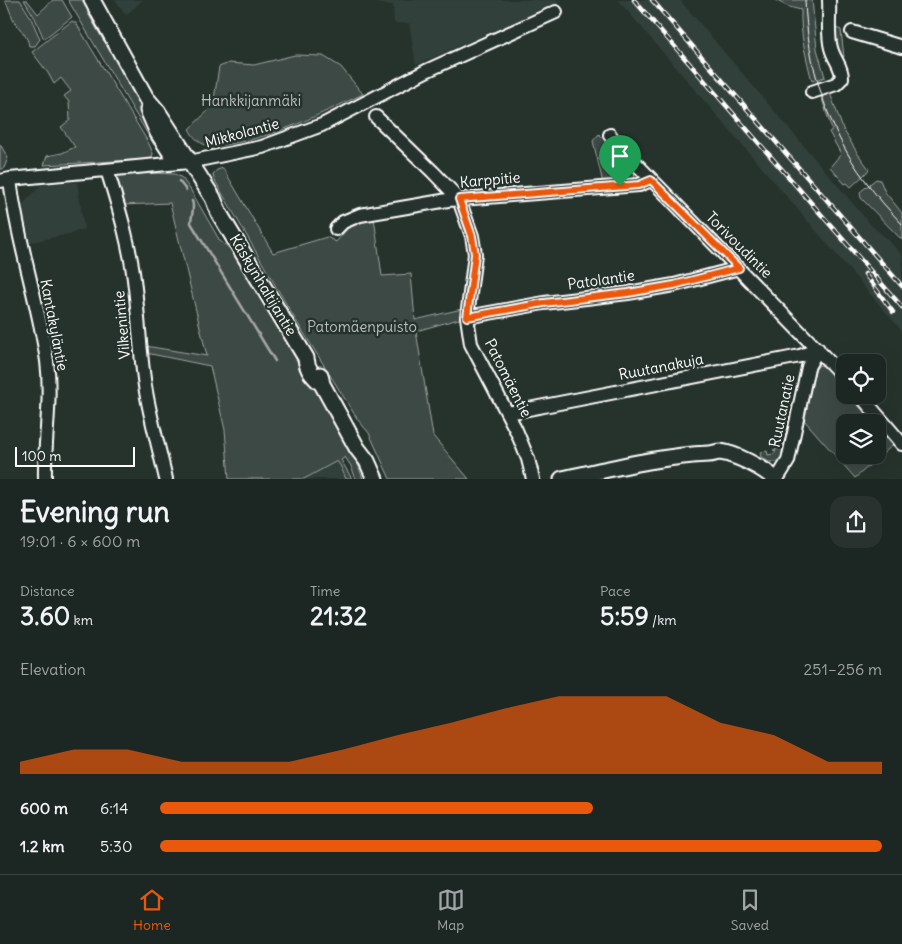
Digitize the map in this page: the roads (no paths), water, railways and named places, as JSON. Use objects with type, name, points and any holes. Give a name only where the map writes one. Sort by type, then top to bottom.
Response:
[{"type":"main road","name":"Käskynhaltijantie","points":[[92,0],[146,98],[150,116],[158,133],[183,163],[207,201],[219,213],[306,358],[319,373],[322,384],[357,448],[367,461],[375,479]]},
{"type":"main road","name":"Käskynhaltijantie","points":[[357,448],[360,464],[366,479]]},
{"type":"main road","points":[[562,479],[666,458],[712,454],[717,458],[738,462],[744,461],[762,469],[776,479]]},
{"type":"street","points":[[812,92],[836,84],[842,78],[840,66],[832,53],[830,45],[830,0]]},
{"type":"street","name":"Mikkolantie","points":[[5,180],[183,163],[262,147],[322,125],[426,71],[556,12]]},
{"type":"street","points":[[852,32],[902,47]]},
{"type":"street","name":"Patomäentie","points":[[376,117],[459,199],[472,236],[475,254],[467,317],[471,344],[508,413],[528,459],[532,479]]},
{"type":"street","name":"Torivoudintie","points":[[610,135],[651,180],[836,368]]},
{"type":"street","name":"Vilkenintie","points":[[108,170],[126,237],[135,287],[145,386],[166,479]]},
{"type":"street","name":"Kantakyläntie","points":[[5,180],[17,223],[47,363],[48,396],[44,479]]},
{"type":"street","name":"Karppitie","points":[[336,229],[343,222],[360,215],[459,199],[639,185],[651,180]]},
{"type":"street","name":"Patolantie","points":[[467,317],[544,303],[637,292],[674,285],[739,268]]},
{"type":"street","name":"Ruutanakuja","points":[[508,413],[800,356],[818,349]]},
{"type":"street","name":"Ruutanatie","points":[[776,479],[785,468],[788,460],[808,367],[818,349]]},
{"type":"street","points":[[868,404],[902,444]]},
{"type":"waterway","points":[[88,12],[104,40]]},
{"type":"waterway","points":[[179,181],[186,190]]},
{"type":"waterway","points":[[192,201],[191,223],[275,361]]},
{"type":"tram line","points":[[805,0],[810,48],[815,71],[830,117],[852,160],[874,192],[902,224]]},
{"type":"railway","points":[[634,0],[902,307]]},
{"type":"railway","points":[[652,0],[902,286]]},
{"type":"railway","points":[[865,274],[893,312]]},
{"type":"park label","name":"Hankkijanmäki","points":[[251,101]]},
{"type":"park label","name":"Patomäenpuisto","points":[[362,327]]}]
